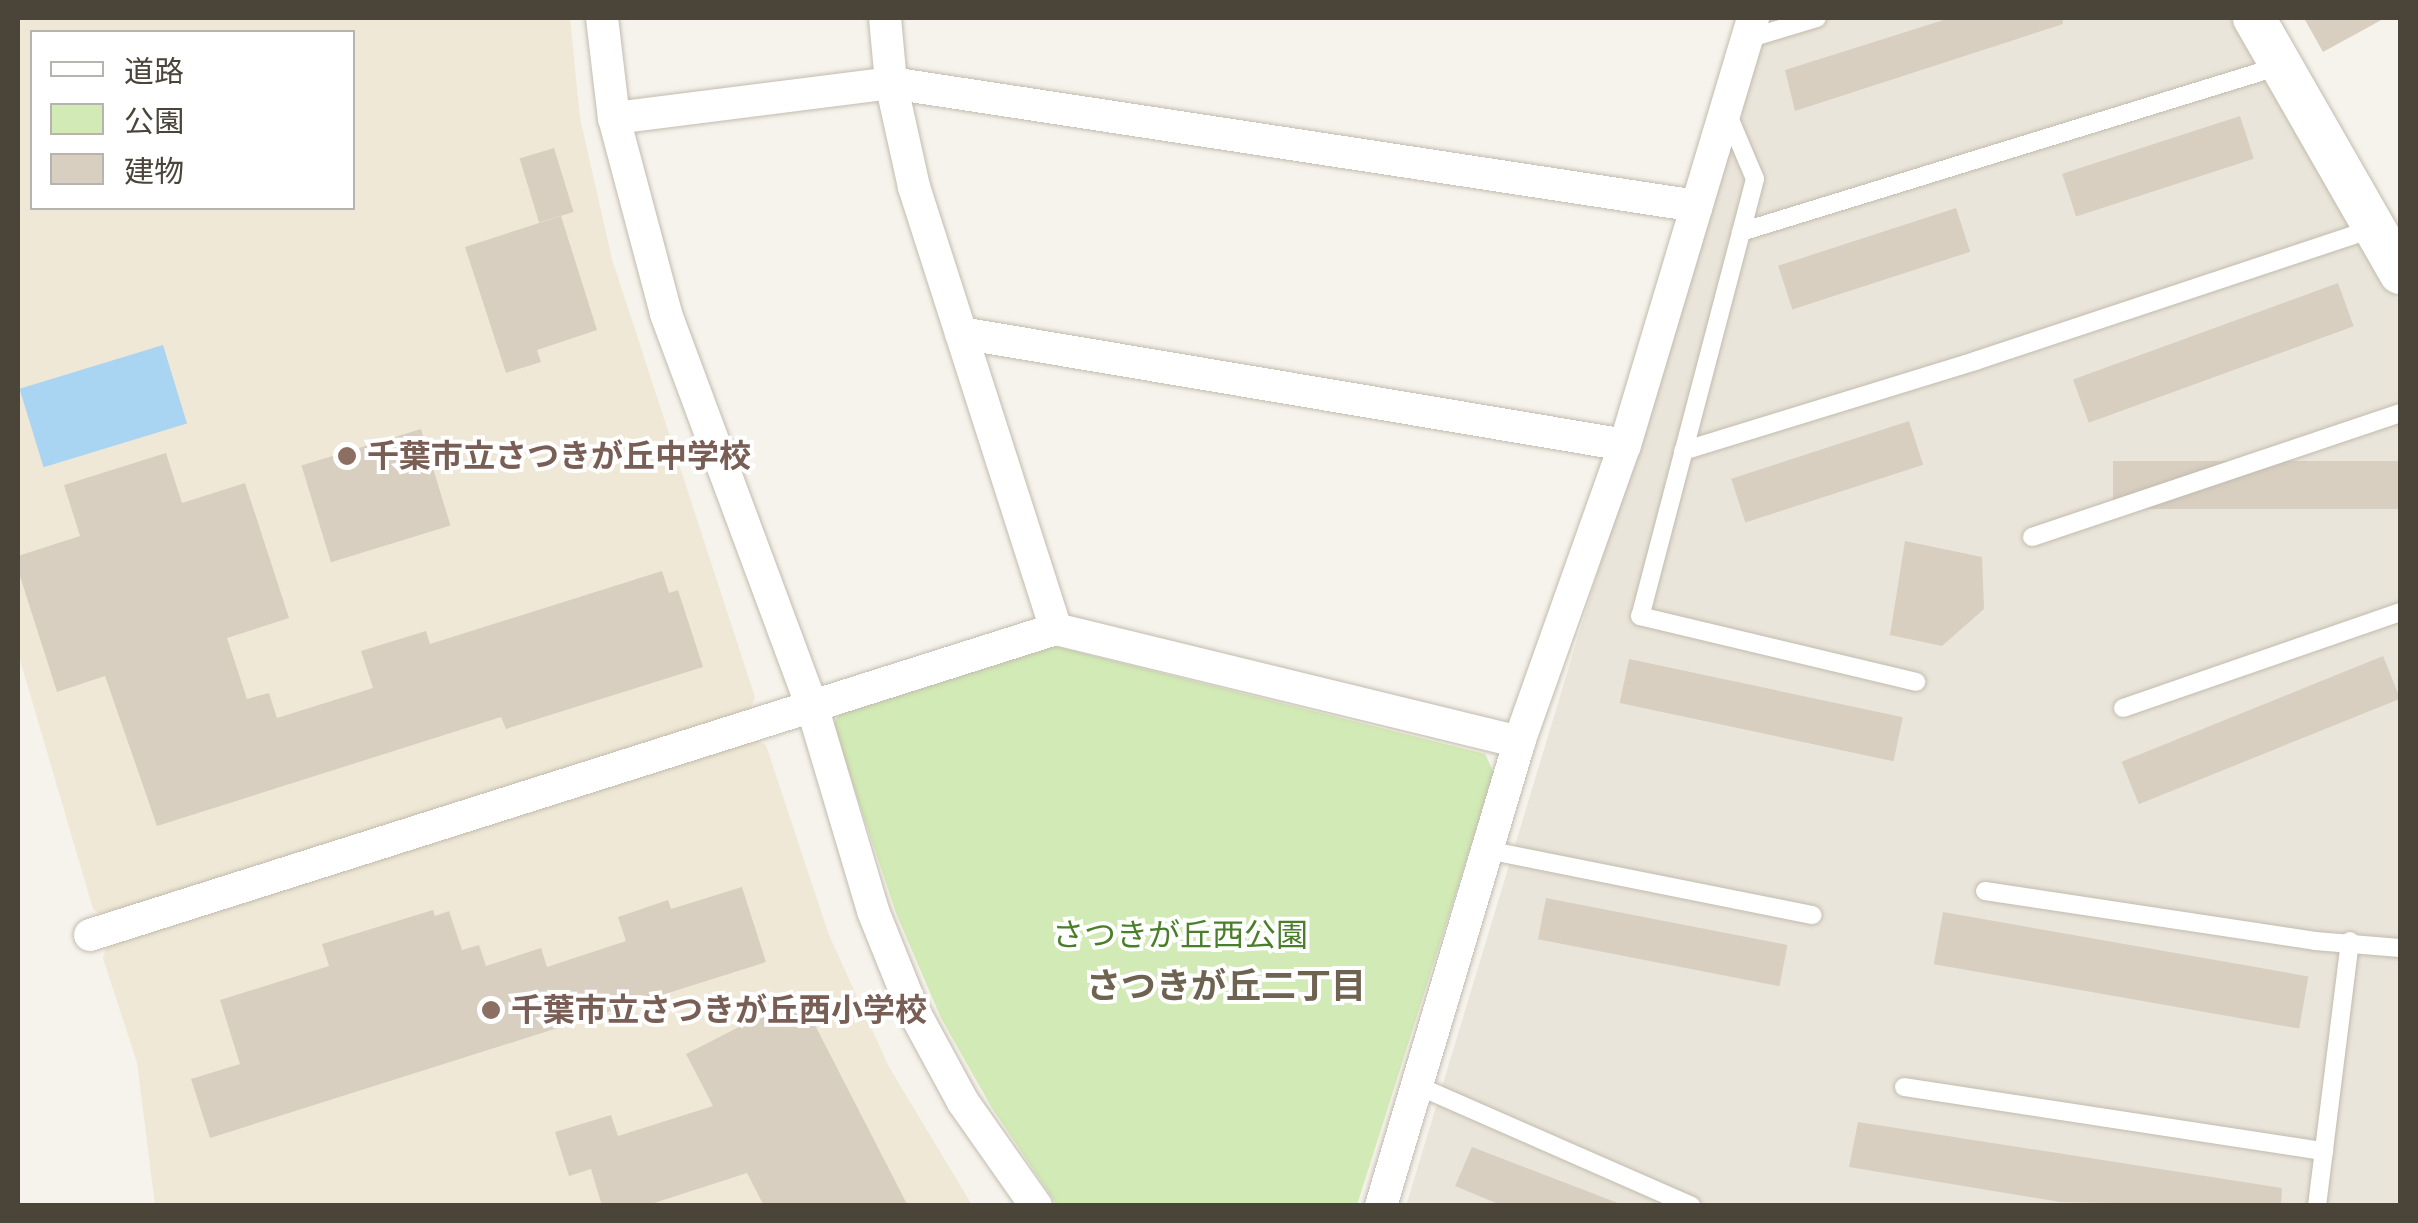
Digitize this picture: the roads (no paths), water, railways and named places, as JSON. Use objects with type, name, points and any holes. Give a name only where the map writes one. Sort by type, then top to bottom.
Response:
[{"type":"street","points":[[602,18],[614,118],[666,314],[812,706],[873,910],[912,1008],[963,1102],[1036,1206]]},
{"type":"street","points":[[885,18],[891,83],[914,186],[1056,629]]},
{"type":"street","points":[[2254,18],[2400,273]]},
{"type":"street","points":[[1380,1206],[1519,742],[1625,446],[1750,28]]},
{"type":"street","points":[[614,118],[891,83],[1696,206]]},
{"type":"street","points":[[960,333],[1625,446]]},
{"type":"street","points":[[90,936],[1056,629],[1519,742]]},
{"type":"lane","points":[[1750,28],[1818,18]]},
{"type":"lane","points":[[1741,232],[2281,66]]},
{"type":"lane","points":[[1726,110],[1755,179],[1640,616],[1916,682]]},
{"type":"lane","points":[[1683,451],[1975,361],[2373,228]]},
{"type":"lane","points":[[2032,537],[2400,413]]},
{"type":"lane","points":[[2123,708],[2400,612]]},
{"type":"lane","points":[[1487,850],[1813,916]]},
{"type":"lane","points":[[1985,891],[2315,941],[2400,948]]},
{"type":"lane","points":[[2317,1206],[2350,941]]},
{"type":"lane","points":[[1416,1084],[1692,1206]]},
{"type":"lane","points":[[1904,1087],[2324,1152]]},
{"type":"water","points":[[163,345],[187,423],[44,467],[20,389]]},
{"type":"place","name":"千葉市立さつきが丘中学校","points":[[347,456]]},
{"type":"place","name":"千葉市立さつきが丘西小学校","points":[[491,1010]]},
{"type":"district","name":"さつきが丘二丁目","points":[[1226,986]]},
{"type":"park label","name":"さつきが丘西公園","points":[[1180,935]]}]
